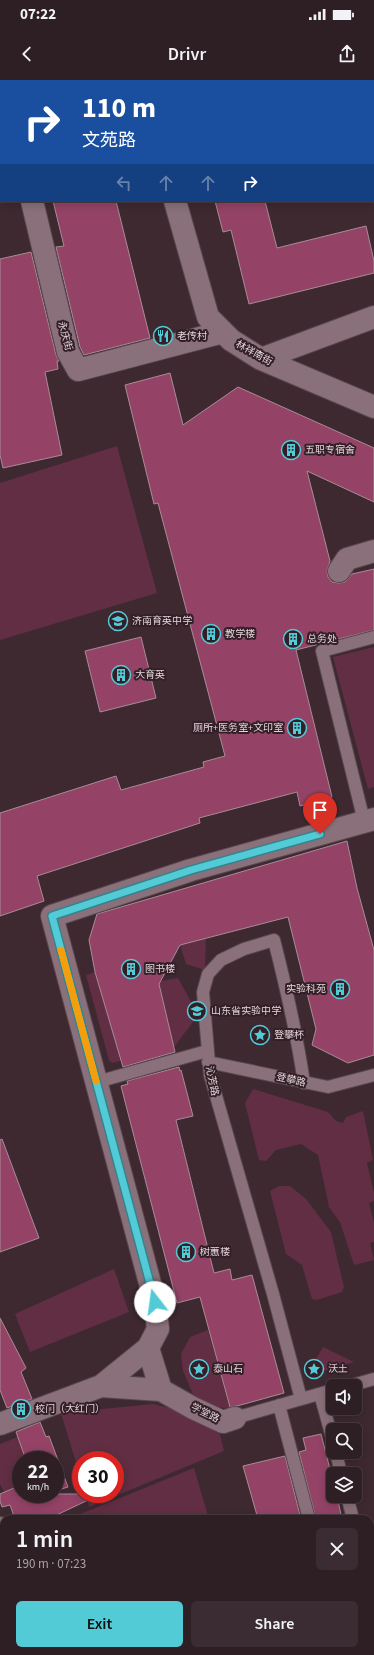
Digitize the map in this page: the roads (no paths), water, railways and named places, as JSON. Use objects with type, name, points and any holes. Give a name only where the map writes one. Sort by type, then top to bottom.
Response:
[{"type":"street","name":"永庆街","points":[[32,202],[68,352],[78,370],[223,332]]},
{"type":"street","name":"林祥南街","points":[[175,202],[208,317],[231,340],[262,359],[374,407]]},
{"type":"street","points":[[262,359],[374,317]]},
{"type":"street","points":[[339,572],[347,559],[374,551]]},
{"type":"street","points":[[161,1390],[148,1348],[158,1329],[155,1302],[52,916],[191,870],[369,820]]},
{"type":"street","name":"学堂路","points":[[0,1424],[100,1386],[148,1348]]},
{"type":"street","name":"学堂路","points":[[100,1386],[161,1390],[193,1408],[223,1422],[235,1418]]},
{"type":"lane","points":[[369,820],[322,651],[374,637]]},
{"type":"lane","name":"沁芳路","points":[[301,1399],[210,1075],[203,992],[208,974],[221,960],[244,949],[274,940],[285,982],[300,1054],[304,1083]]},
{"type":"lane","name":"登攀路","points":[[97,1082],[208,1057],[257,1071],[328,1088],[374,1075]]},
{"type":"lane","points":[[362,1382],[374,1379]]},
{"type":"lane","name":"学堂路","points":[[235,1418],[326,1392]]},
{"type":"lane","points":[[320,1394],[328,1423]]},
{"type":"lane","points":[[279,1406],[308,1515]]},
{"type":"lane","points":[[349,1503],[352,1515]]},
{"type":"place","name":"老传村","points":[[163,336]]},
{"type":"place","name":"五职专宿舍","points":[[291,450]]},
{"type":"place","name":"济南育英中学","points":[[118,621]]},
{"type":"place","name":"教学楼","points":[[211,634]]},
{"type":"place","name":"总务处","points":[[293,639]]},
{"type":"place","name":"大育英","points":[[121,675]]},
{"type":"place","name":"厕所+医务室+文印室","points":[[297,728]]},
{"type":"place","name":"图书楼","points":[[131,969]]},
{"type":"place","name":"实验科苑","points":[[340,989]]},
{"type":"place","name":"山东省实验中学","points":[[197,1011]]},
{"type":"place","name":"登攀杯","points":[[260,1035]]},
{"type":"place","name":"树蕙楼","points":[[186,1252]]},
{"type":"place","name":"泰山石","points":[[199,1369]]},
{"type":"place","name":"沃土","points":[[314,1369]]},
{"type":"place","name":"校门（大红门）","points":[[21,1409]]}]
